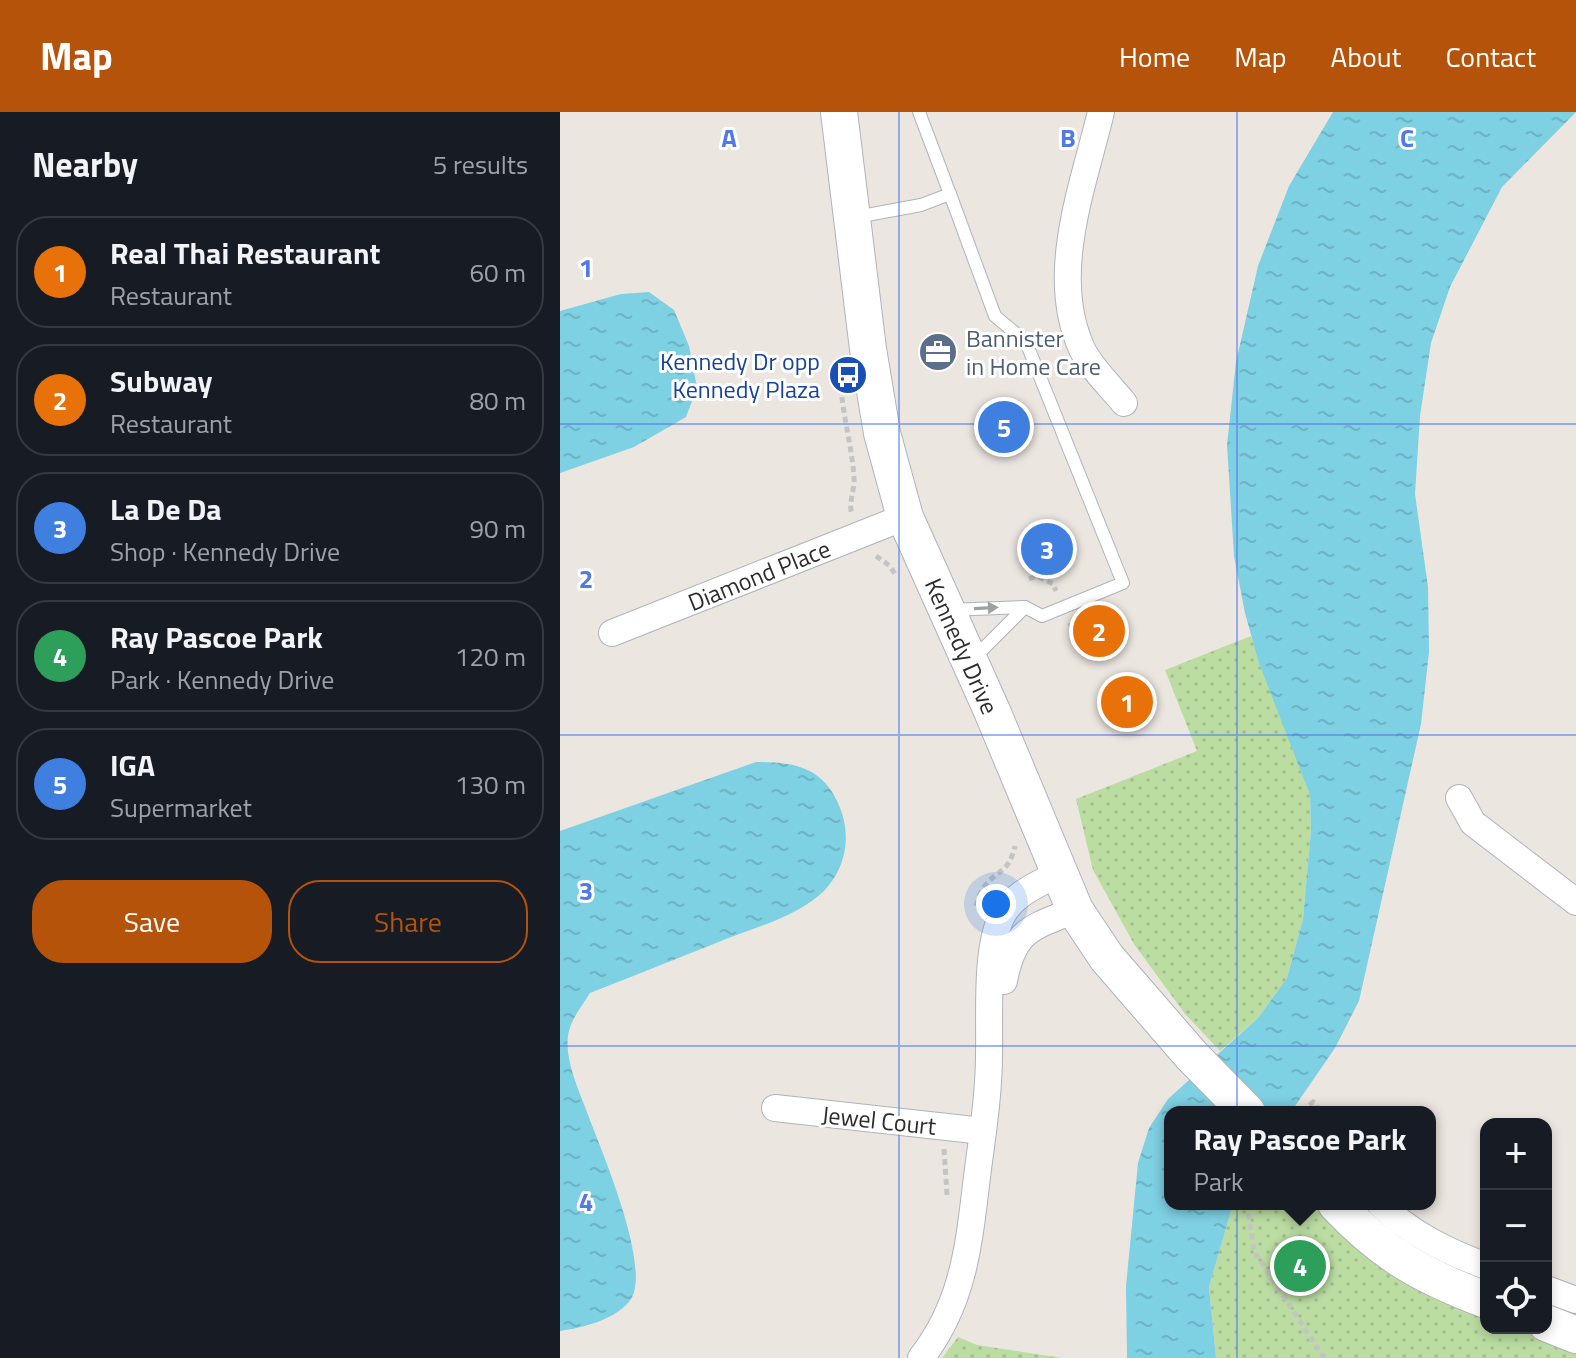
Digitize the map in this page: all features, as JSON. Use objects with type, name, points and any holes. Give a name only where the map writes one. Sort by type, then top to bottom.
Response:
[{"type":"street","name":"Kennedy Drive","points":[[839,112],[868,349],[882,433],[905,517],[992,711],[1075,910],[1107,958],[1192,1056],[1241,1106]]},
{"type":"street","points":[[1101,112],[1070,243],[1068,305],[1083,351],[1124,403]]},
{"type":"street","name":"Diamond Place","points":[[612,633],[905,517]]},
{"type":"street","points":[[1459,798],[1473,823],[1576,902]]},
{"type":"street","points":[[921,1358],[939,1335],[953,1307],[967,1260],[983,1131],[989,1059],[989,998],[1000,918],[1017,897],[1059,873]]},
{"type":"street","points":[[989,1059],[1006,971],[1016,941],[1032,929],[1075,910]]},
{"type":"street","name":"Jewel Court","points":[[775,1108],[983,1131]]},
{"type":"street","points":[[1342,1210],[1361,1230],[1409,1267],[1480,1297]]},
{"type":"street","points":[[1387,1210],[1410,1230],[1429,1241],[1480,1263]]},
{"type":"street","points":[[1552,1291],[1576,1300]]},
{"type":"street","points":[[1552,1325],[1576,1335]]},
{"type":"lane","points":[[919,112],[995,316],[1026,342],[1123,583],[1042,616],[1025,607],[946,610]]},
{"type":"lane","points":[[853,218],[921,205],[950,194]]},
{"type":"lane","points":[[969,663],[1025,607]]},
{"type":"path","points":[[1029,579],[1037,576],[1053,584],[1056,592]]},
{"type":"path","points":[[1070,622],[1074,633]]},
{"type":"path","points":[[944,1147],[947,1199]]},
{"type":"path","points":[[1248,1210],[1254,1251],[1324,1358]]},
{"type":"green space","points":[[1251,636],[1310,795],[1311,830],[1303,919],[1287,978],[1258,1018],[1220,1051],[1185,1014],[1134,944],[1093,870],[1076,799],[1197,751],[1165,670]]},
{"type":"green space","points":[[1231,1210],[1320,1210],[1356,1245],[1480,1312],[1480,1334],[1535,1334],[1576,1350],[1576,1358],[1216,1358],[1209,1287]]},
{"type":"green space","points":[[958,1337],[977,1345],[1063,1358],[942,1358]]},
{"type":"water","points":[[1333,112],[1576,112],[1502,187],[1450,287],[1431,343],[1420,416],[1415,494],[1428,587],[1429,652],[1421,724],[1359,1001],[1335,1048],[1295,1106],[1164,1106],[1164,1210],[1231,1210],[1209,1287],[1216,1358],[1127,1358],[1126,1286],[1138,1163],[1149,1128],[1168,1099],[1258,1018],[1287,978],[1303,919],[1311,830],[1310,795],[1259,663],[1245,613],[1234,556],[1227,445],[1236,362],[1258,266],[1289,186]]},
{"type":"water","points":[[649,292],[674,310],[689,346],[697,388],[686,417],[634,447],[560,473],[560,311],[621,294]]},
{"type":"water","points":[[756,762],[793,765],[823,780],[842,812],[846,836],[843,859],[824,891],[802,907],[778,920],[590,993],[577,1013],[568,1036],[570,1063],[621,1204],[635,1260],[636,1283],[631,1299],[618,1312],[589,1325],[560,1331],[560,831]]},
{"type":"place","name":"Bannister in Home Care","points":[[938,352]]},
{"type":"place","name":"Kennedy Dr opp Kennedy Plaza","points":[[848,375]]},
{"type":"place","name":"IGA","points":[[1004,427]]},
{"type":"place","name":"La De Da","points":[[1047,549]]},
{"type":"place","name":"Subway","points":[[1099,631]]},
{"type":"place","name":"Real Thai Restaurant","points":[[1127,702]]},
{"type":"place","name":"Ray Pascoe Park","points":[[1300,1266]]}]
